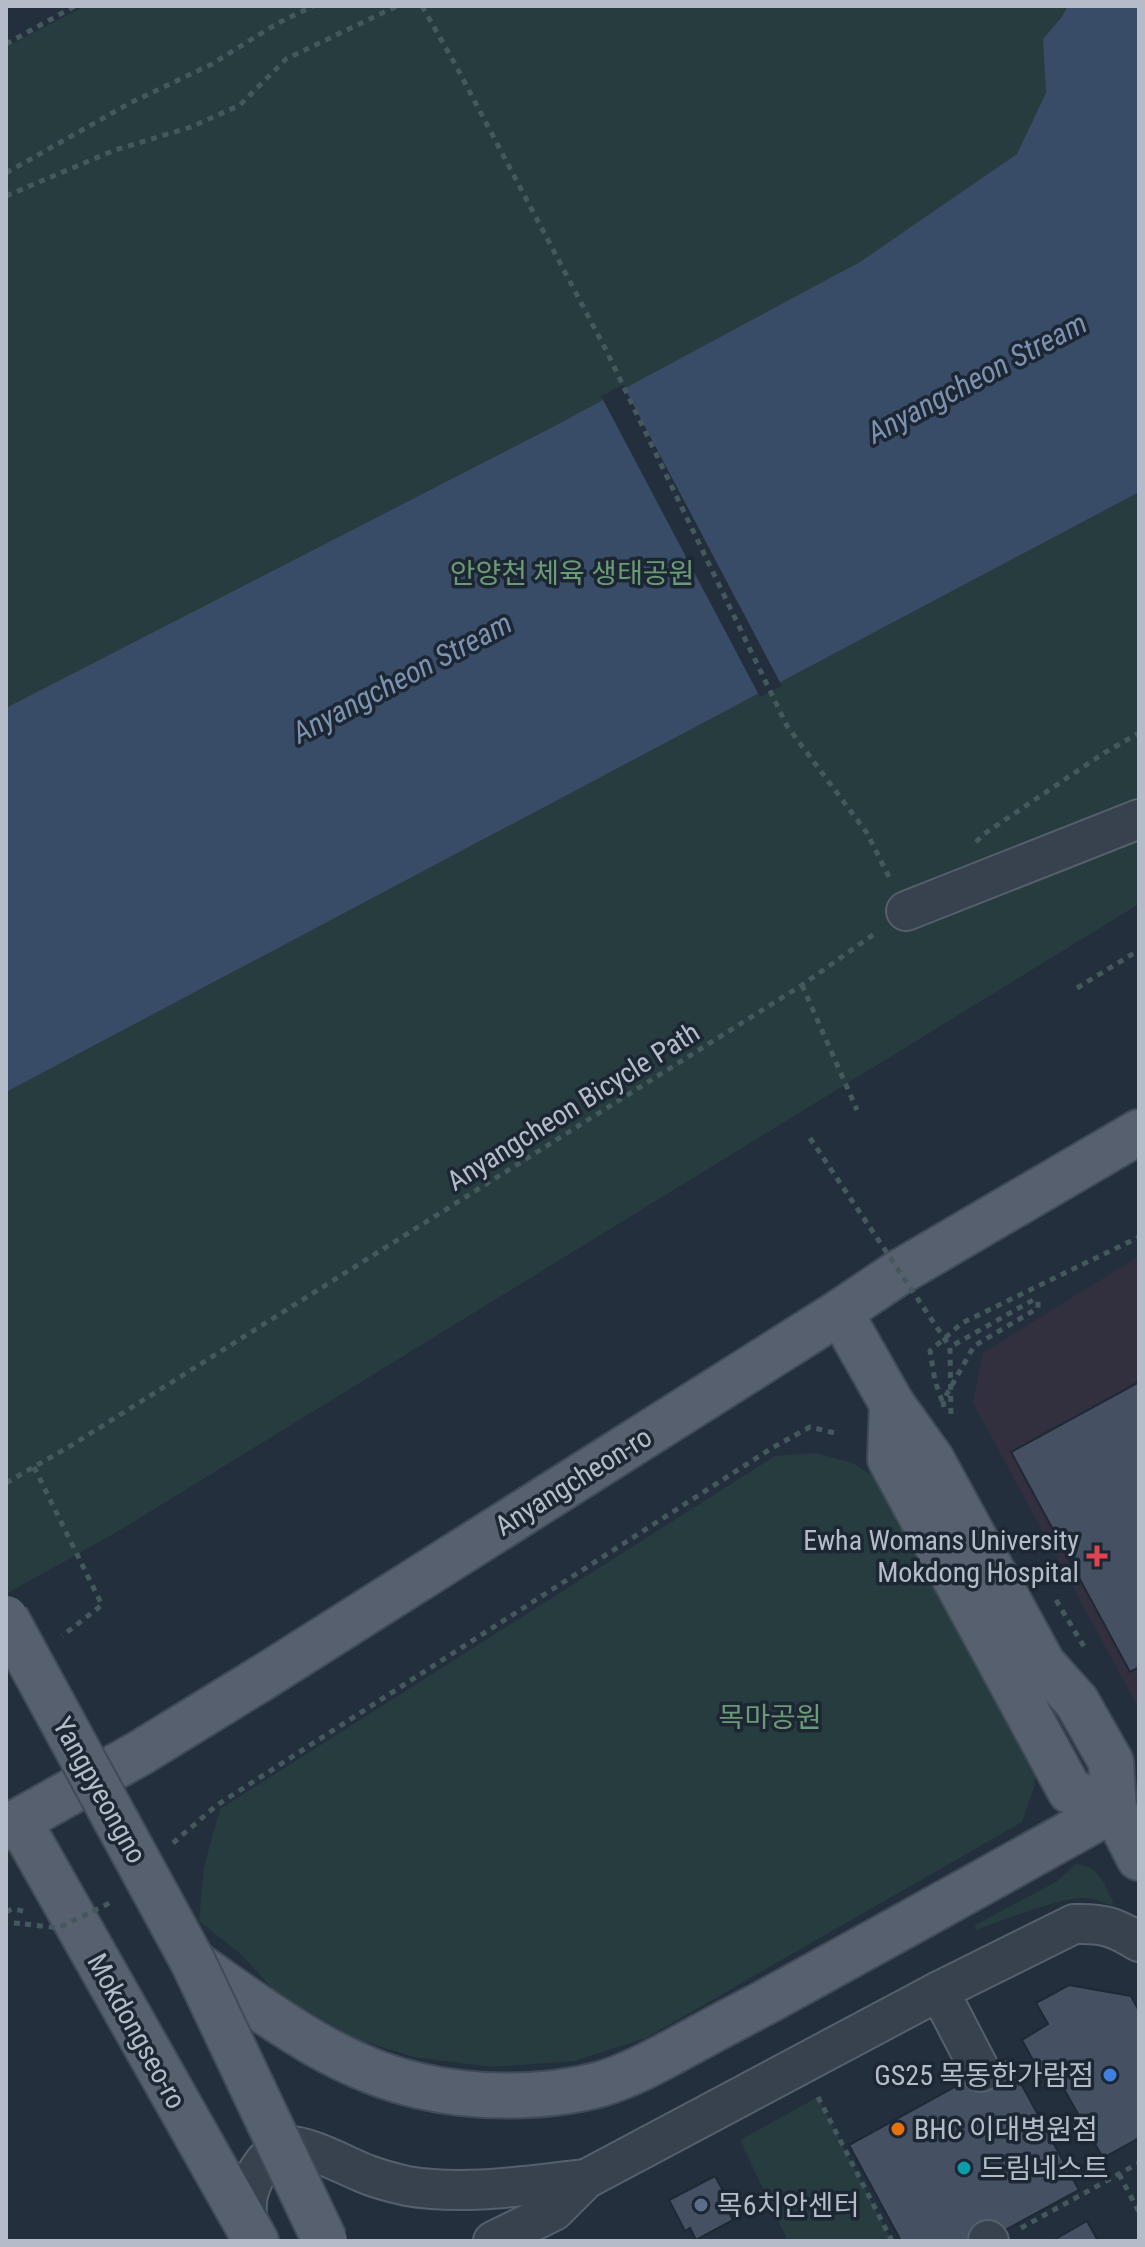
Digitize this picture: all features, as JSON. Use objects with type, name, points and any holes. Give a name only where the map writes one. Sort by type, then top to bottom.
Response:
[{"type":"main road","name":"Anyangcheon-ro","points":[[12,1824],[140,1753],[898,1273],[1139,1132]]},
{"type":"main road","points":[[840,1312],[892,1404],[932,1460],[1043,1664],[1077,1702],[1111,1762],[1127,1802],[1139,1858]]},
{"type":"main road","name":"Yangpyeongno","points":[[6,1618],[193,1962]]},
{"type":"main road","points":[[193,1962],[322,2049],[378,2073],[419,2086],[460,2093],[500,2095],[552,2092],[602,2083],[648,2065],[1127,1802]]},
{"type":"main road","name":"Mokdongseo-ro","points":[[12,1824],[252,2233]]},
{"type":"main road","points":[[193,1962],[325,2241]]},
{"type":"street","points":[[906,911],[1139,819]]},
{"type":"street","points":[[493,2241],[554,2211],[586,2179],[939,1991],[1074,1924],[1098,1923],[1119,1930],[1139,1942]]},
{"type":"street","points":[[939,1991],[981,2072]]},
{"type":"street","points":[[227,2060],[255,2113],[272,2127],[314,2152],[370,2176],[408,2186],[457,2190],[586,2179]]},
{"type":"street","points":[[252,2233],[248,2195],[256,2175],[271,2154],[291,2146],[314,2152]]},
{"type":"path","points":[[6,44],[75,6]]},
{"type":"path","points":[[6,173],[130,103],[212,64],[278,23],[313,6]]},
{"type":"path","points":[[6,196],[115,150],[191,127],[240,105],[286,59],[397,6]]},
{"type":"path","points":[[422,6],[606,350],[787,726],[867,833],[906,911]]},
{"type":"path","points":[[973,845],[984,834],[1104,753],[1139,733]]},
{"type":"path","name":"Anyangcheon Bicycle Path","points":[[6,1483],[99,1428],[802,985],[906,911]]},
{"type":"path","points":[[1077,988],[1139,950]]},
{"type":"path","points":[[802,985],[857,1110]]},
{"type":"path","points":[[810,1138],[950,1347],[951,1420]]},
{"type":"path","points":[[950,1347],[1033,1300],[1038,1301],[1038,1308],[974,1346],[943,1401],[935,1381],[930,1351],[962,1323],[1139,1237]]},
{"type":"path","points":[[177,1840],[217,1805],[772,1448],[810,1427],[839,1434]]},
{"type":"path","points":[[34,1467],[102,1605],[62,1636]]},
{"type":"path","points":[[14,1923],[58,1928],[114,1901]]},
{"type":"path","points":[[818,2097],[892,2241]]},
{"type":"path","points":[[996,2238],[1139,2163]]},
{"type":"path","points":[[1119,2174],[1139,2212]]},
{"type":"shaded area","name":"Ewha Womans University Mokdong Hospital","points":[[1139,1256],[1139,1709],[973,1403],[983,1353]]},
{"type":"green space","name":"안양천 체육 생태공원","points":[[85,6],[1139,6],[1139,904],[117,1532],[6,1594],[6,47]]},
{"type":"green space","name":"목마공원","points":[[814,1453],[853,1463],[894,1490],[1038,1753],[1034,1787],[1022,1822],[646,2038],[574,2061],[492,2067],[414,2057],[333,2032],[275,1992],[242,1955],[199,1921],[204,1867],[220,1809],[775,1456]]},
{"type":"green space","points":[[1076,1864],[1090,1868],[1100,1877],[1112,1905],[1076,1898],[976,1930],[975,1925],[1056,1882]]},
{"type":"green space","points":[[818,2097],[892,2241],[788,2241],[740,2140]]},
{"type":"water","name":"Anyangcheon Stream","points":[[1068,6],[1139,6],[1139,492],[6,1092],[6,708],[549,429],[860,262],[1017,154],[1046,93],[1043,39]]},
{"type":"pier","points":[[623,385],[782,686],[760,697],[601,396]]},
{"type":"building","points":[[1139,1382],[1139,1667],[1130,1672],[1011,1452]]},
{"type":"building","points":[[1069,1985],[1131,1996],[1139,2011],[1139,2138],[1103,2158],[1052,2068],[1041,2075],[1022,2040],[1048,2024],[1036,2003]]},
{"type":"building","name":"드림네스트","points":[[1007,2058],[1079,2190],[985,2241],[901,2241],[849,2145]]},
{"type":"building","name":"목6치안센터","points":[[715,2176],[733,2209],[729,2212],[733,2220],[696,2240],[690,2228],[685,2231],[669,2200]]},
{"type":"building","points":[[1087,2221],[1098,2241],[1052,2241]]},
{"type":"place","name":"Ewha Womans University Mokdong Hospital","points":[[1097,1556]]},
{"type":"place","name":"GS25 목동한가람점","points":[[1110,2075]]},
{"type":"place","name":"BHC 이대병원점","points":[[898,2129]]},
{"type":"place","name":"드림네스트","points":[[964,2168]]},
{"type":"place","name":"목6치안센터","points":[[701,2205]]}]
